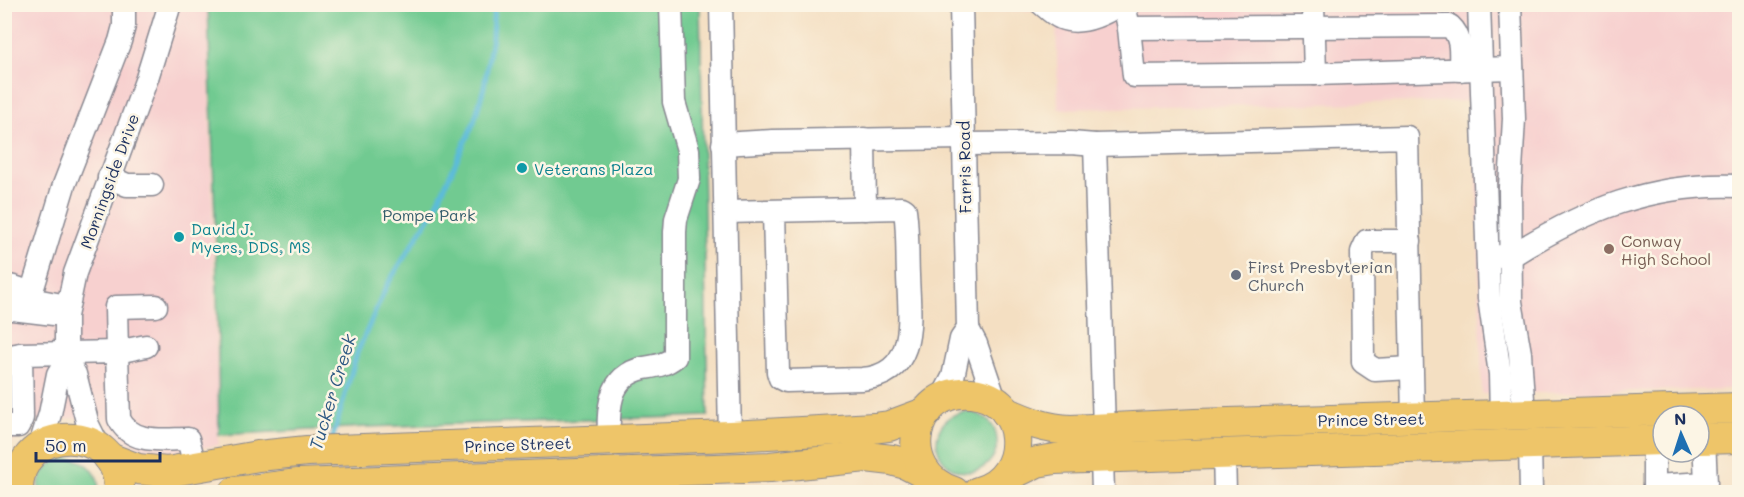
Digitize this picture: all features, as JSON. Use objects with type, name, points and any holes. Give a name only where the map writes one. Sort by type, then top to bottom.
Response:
[{"type":"main road","name":"Prince Street","points":[[24,457],[50,442],[67,438],[85,441],[105,453],[149,471],[167,472],[258,456],[307,451],[609,441],[874,428],[889,426],[955,394],[972,393],[981,395],[1035,425],[1103,443],[1224,454],[1651,440]]},
{"type":"main road","points":[[934,406],[919,425],[915,444],[920,464],[940,486]]},
{"type":"main road","points":[[992,487],[1013,462],[1017,442],[1012,422],[1001,408]]},
{"type":"main road","name":"Prince Street","points":[[1711,409],[1740,408]]},
{"type":"main road","name":"Prince Street","points":[[992,487],[1037,462],[1103,443],[1195,424],[1651,411]]},
{"type":"main road","points":[[1530,444],[1539,435],[1551,429],[1580,425],[1635,423],[1651,415]]},
{"type":"main road","points":[[1224,454],[1241,440],[1379,435],[1402,428],[1411,423],[1413,418]]},
{"type":"main road","points":[[1711,438],[1738,437]]},
{"type":"main road","points":[[105,453],[118,476],[119,492]]},
{"type":"main road","points":[[18,492],[24,457]]},
{"type":"main road","name":"Prince Street","points":[[235,492],[298,484],[360,482],[606,482],[866,458],[899,462],[940,486]]},
{"type":"street","points":[[30,294],[64,185],[120,41],[124,26],[124,4]]},
{"type":"street","name":"Morningside Drive","points":[[105,453],[88,425],[75,374],[66,357],[66,311],[75,273],[154,60],[170,4]]},
{"type":"street","points":[[609,441],[608,411],[616,386],[628,375],[641,369],[667,363],[675,357],[676,219],[689,179],[688,150],[674,102],[671,4]]},
{"type":"street","points":[[721,4],[730,436]]},
{"type":"street","name":"Farris Road","points":[[961,4],[968,329],[1001,408]]},
{"type":"street","points":[[1042,4],[1062,18],[1077,21],[1102,14],[1122,4],[1129,28],[1134,76],[1315,74],[1512,68]]},
{"type":"street","points":[[1313,4],[1315,74]]},
{"type":"street","points":[[1479,4],[1470,70],[1488,256],[1489,298],[1500,374],[1512,415]]},
{"type":"street","points":[[1510,4],[1514,119],[1510,187],[1512,307],[1520,353],[1512,415]]},
{"type":"street","points":[[1129,28],[1450,26],[1455,31],[1470,70]]},
{"type":"street","points":[[723,144],[864,139],[1071,143],[1095,146],[1406,136],[1408,138],[1413,418]]},
{"type":"street","points":[[864,139],[865,209]]},
{"type":"street","points":[[1095,146],[1103,492]]},
{"type":"street","points":[[109,177],[127,185],[152,185]]},
{"type":"street","points":[[1488,256],[1511,256],[1553,230],[1610,204],[1667,191],[1707,186],[1740,186]]},
{"type":"street","points":[[726,213],[902,208],[906,211],[909,333],[904,352],[891,368],[874,377],[786,381],[780,378],[774,212]]},
{"type":"street","points":[[1410,241],[1367,241],[1362,252],[1363,362],[1375,369],[1411,368]]},
{"type":"street","points":[[4,285],[19,288],[35,300],[66,311]]},
{"type":"street","points":[[156,306],[116,307],[119,419],[124,429],[137,437],[188,439],[195,466]]},
{"type":"street","points":[[4,308],[66,311]]},
{"type":"street","name":"Farris Road","points":[[934,406],[953,378],[961,339],[968,329]]},
{"type":"street","points":[[4,426],[18,426],[22,418],[10,353],[66,357],[117,352],[146,346]]},
{"type":"street","name":"Morningside Drive","points":[[24,457],[50,414],[57,374],[66,357]]},
{"type":"street","points":[[1530,444],[1531,492]]},
{"type":"street","points":[[1224,454],[1225,492]]},
{"type":"street","points":[[1656,464],[1654,489],[1706,483],[1704,464]]},
{"type":"shaded area","points":[[4,5],[207,5],[219,445],[158,455],[126,442],[110,430],[100,417],[38,420],[24,436],[5,446]]},
{"type":"shaded area","name":"Conway High School","points":[[982,5],[1739,5],[1739,389],[1482,394],[1475,101],[1058,109],[1056,10],[982,12]]},
{"type":"green space","name":"Pompe Park","points":[[208,5],[700,5],[708,416],[366,427],[219,435],[217,280]]},
{"type":"green space","points":[[961,412],[973,412],[984,417],[992,425],[997,442],[995,454],[984,467],[973,472],[961,472],[950,467],[942,459],[937,448],[937,436],[942,425],[950,417]]},
{"type":"green space","points":[[68,458],[81,461],[91,468],[97,479],[98,492],[39,492],[40,479],[46,469],[55,462]]},
{"type":"waterway","name":"Tucker Creek","points":[[332,440],[357,353],[387,285],[434,210],[474,122],[484,87],[492,37],[494,4]]},
{"type":"place","name":"Veterans Plaza","points":[[522,168]]},
{"type":"place","name":"David J. Myers, DDS, MS","points":[[179,237]]},
{"type":"place","name":"Conway High School","points":[[1609,249]]},
{"type":"place","name":"First Presbyterian Church","points":[[1236,275]]}]
